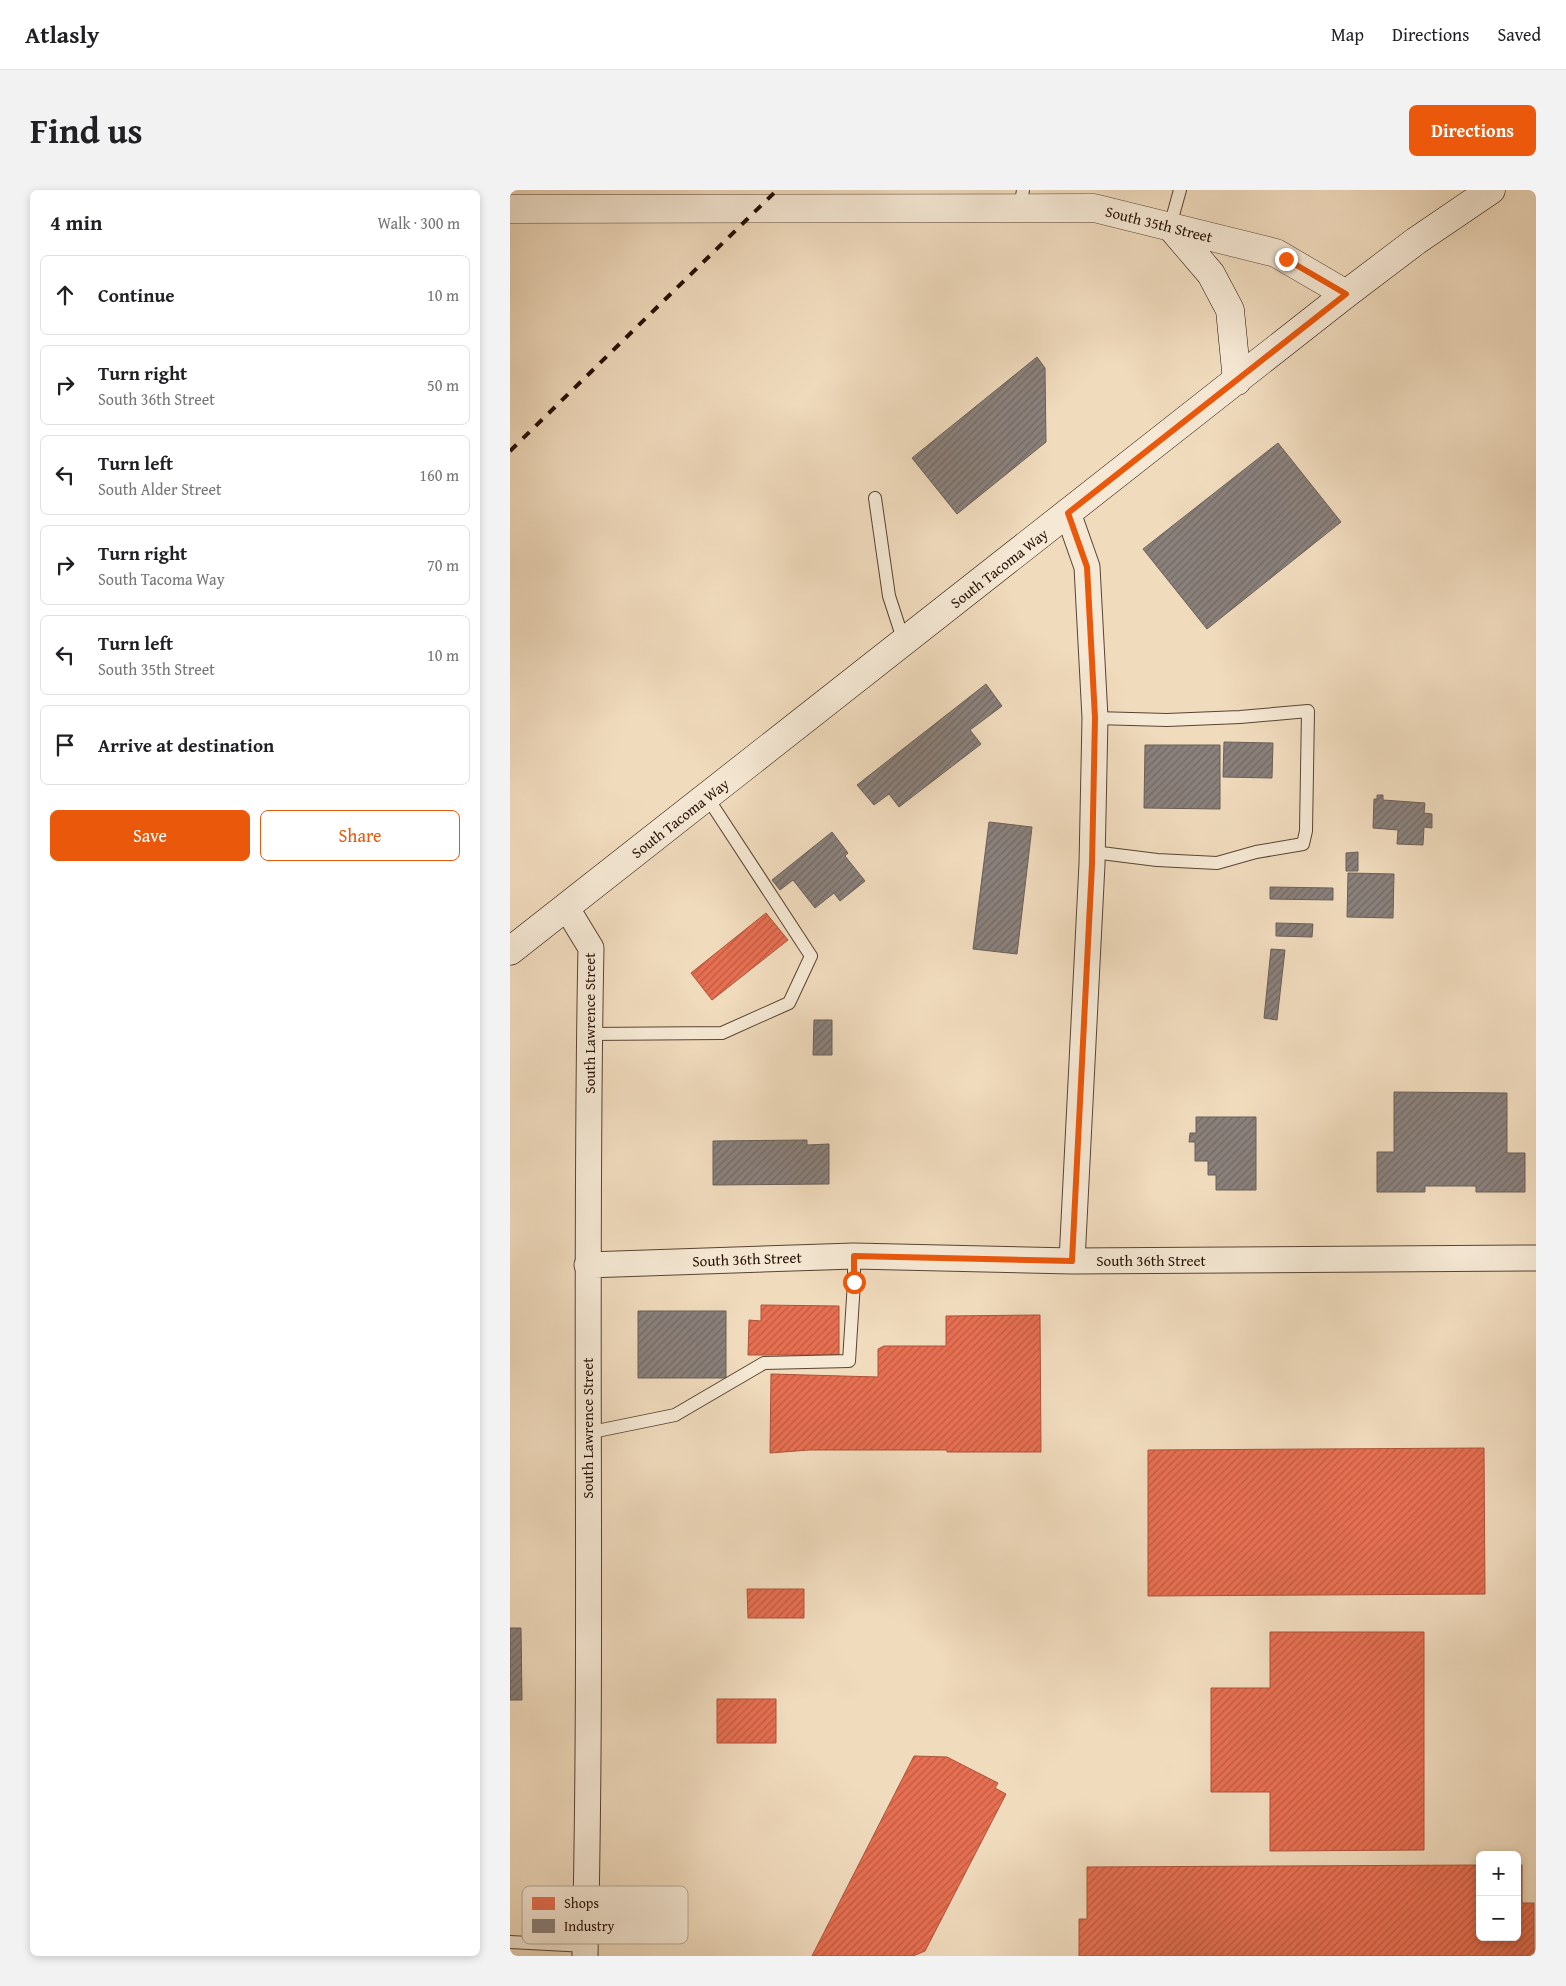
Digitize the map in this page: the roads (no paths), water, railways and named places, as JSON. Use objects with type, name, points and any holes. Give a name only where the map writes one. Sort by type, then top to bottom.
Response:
[{"type":"main road","name":"South Tacoma Way","points":[[510,951],[1346,294],[1416,241],[1491,190]]},
{"type":"main road","name":"South 35th Street","points":[[510,209],[676,199],[1022,199],[1094,208],[1276,253],[1346,294]]},
{"type":"main road","points":[[1170,226],[1211,274],[1230,310],[1237,381]]},
{"type":"street","points":[[1068,513],[1087,567],[1095,718],[1092,852],[1072,1261]]},
{"type":"street","name":"South Lawrence Street","points":[[566,907],[591,948],[587,1265],[587,1886]]},
{"type":"street","name":"South 36th Street","points":[[587,1265],[854,1256],[1072,1261],[1536,1258]]},
{"type":"lane","points":[[1170,226],[1180,190]]},
{"type":"lane","points":[[875,498],[889,596],[904,642]]},
{"type":"lane","points":[[1092,852],[1158,860],[1217,864],[1267,850],[1303,844],[1306,831],[1308,711],[1167,720],[1095,718]]},
{"type":"lane","points":[[589,1034],[722,1033],[789,1003],[811,956],[707,797]]},
{"type":"lane","points":[[588,1433],[675,1415],[764,1363],[849,1361],[854,1256]]},
{"type":"lane","points":[[527,1944],[586,1951]]},
{"type":"railway","points":[[510,451],[777,190]]}]
